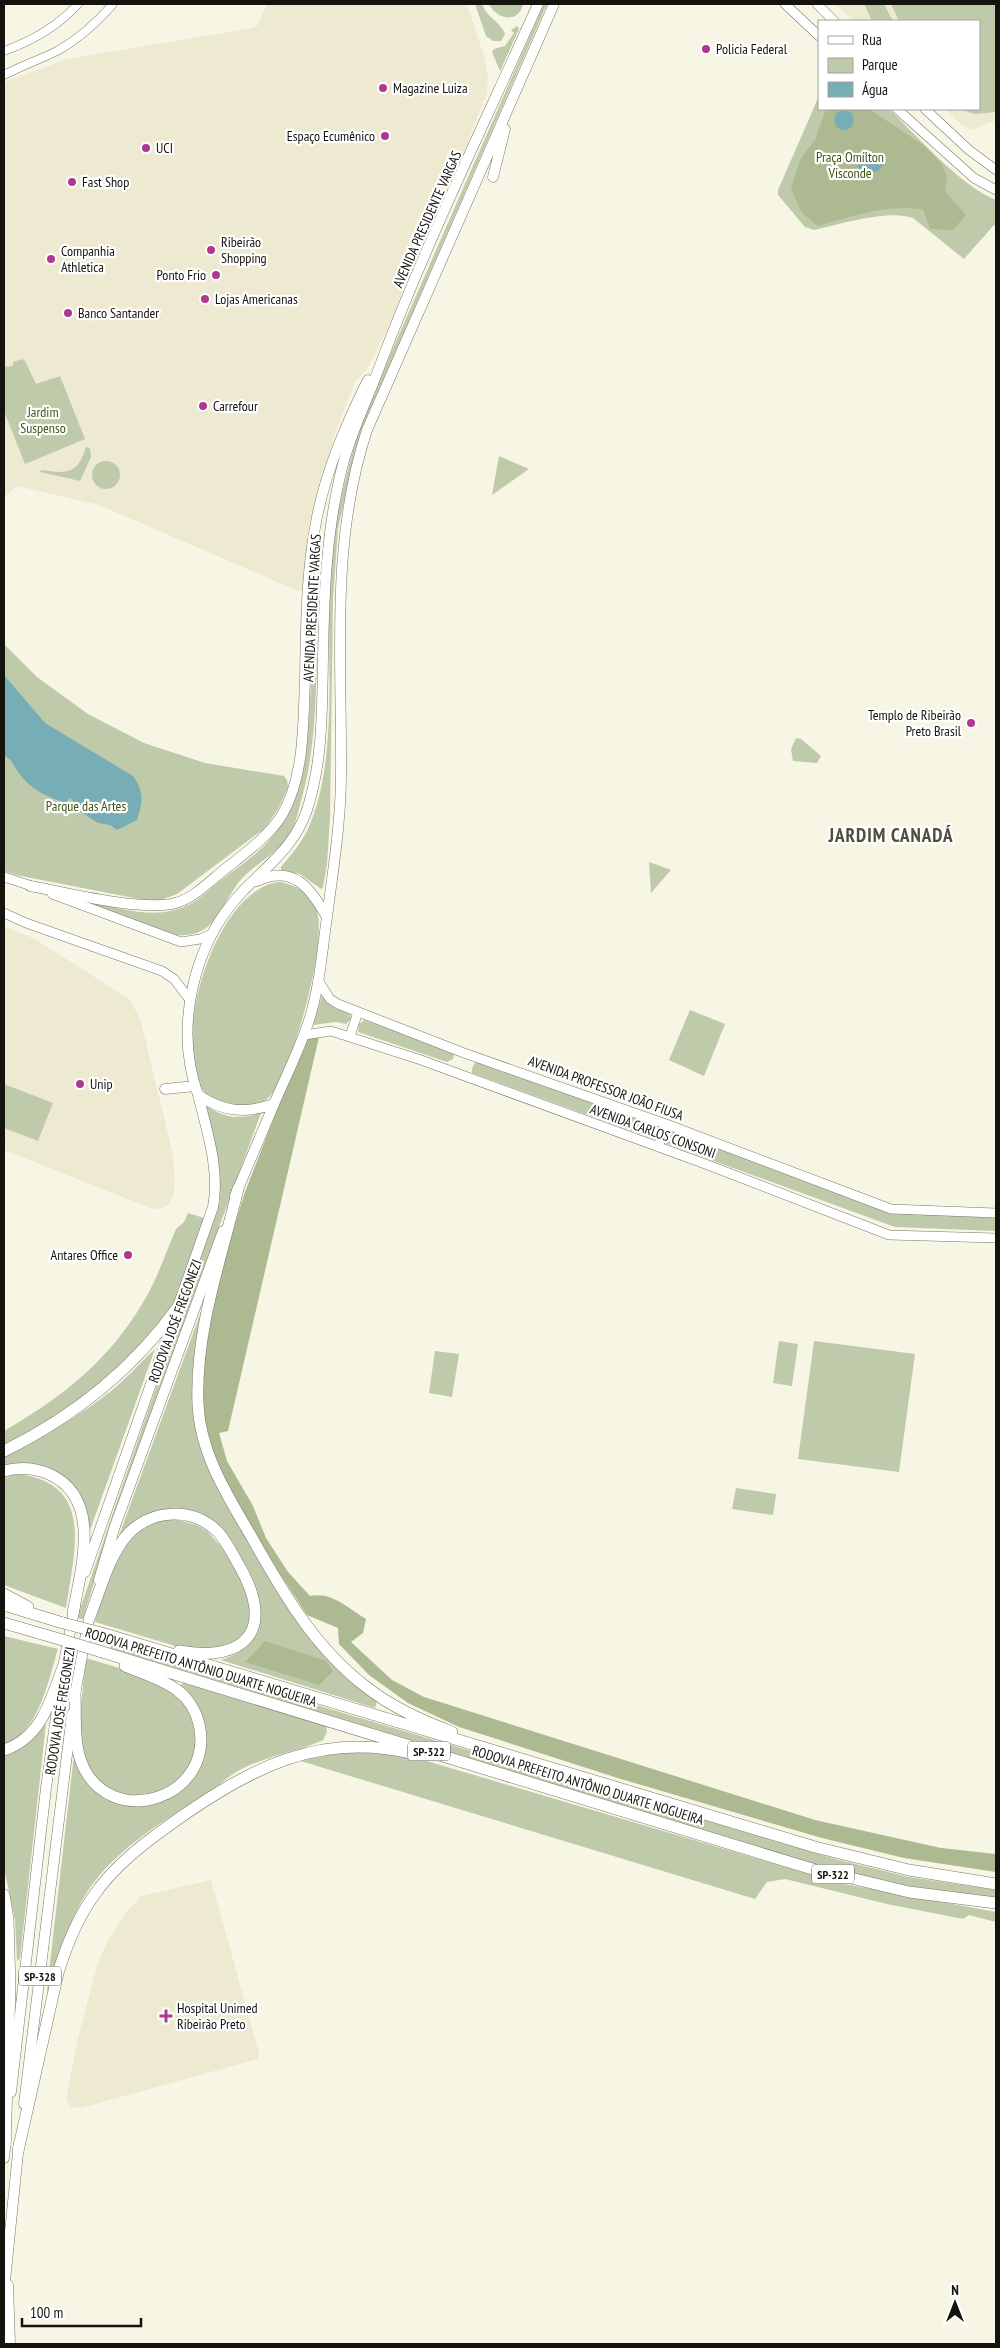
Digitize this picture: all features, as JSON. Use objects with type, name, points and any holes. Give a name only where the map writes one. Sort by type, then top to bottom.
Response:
[{"type":"highway","points":[[238,1189],[207,1309],[198,1363],[198,1407],[201,1427],[211,1463],[219,1481],[293,1607],[342,1665],[364,1686],[414,1717],[516,1758]]},
{"type":"highway","points":[[4,1451],[41,1432],[67,1415],[120,1374],[158,1334],[180,1304]]},
{"type":"highway","points":[[4,1471],[25,1468],[47,1474],[61,1481],[78,1504],[84,1522],[84,1543],[73,1613]]},
{"type":"highway","points":[[89,1619],[118,1547],[133,1529],[152,1518],[172,1513],[193,1516],[212,1526],[228,1545],[253,1594],[254,1620],[245,1640],[228,1651],[208,1654],[125,1641]]},
{"type":"highway","points":[[4,1594],[59,1621]]},
{"type":"highway","name":"RODOVIA PREFEITO ANTÔNIO DUARTE NOGUEIRA","points":[[4,1605],[864,1861],[980,1882],[996,1883]]},
{"type":"highway","name":"RODOVIA PREFEITO ANTÔNIO DUARTE NOGUEIRA","points":[[4,1623],[784,1860],[909,1892],[996,1903]]},
{"type":"highway","points":[[4,1630],[46,1635]]},
{"type":"highway","points":[[76,1692],[79,1753],[86,1770],[100,1787],[121,1798],[146,1800],[168,1794],[190,1774],[198,1760],[201,1740],[198,1719],[188,1701],[176,1690],[121,1665],[99,1652]]},
{"type":"highway","points":[[4,1750],[23,1741],[40,1723],[63,1666]]},
{"type":"highway","points":[[18,2151],[58,1973],[72,1934],[93,1896],[107,1878],[121,1863],[156,1834],[230,1784],[252,1772],[293,1756],[339,1747],[380,1747],[513,1777]]},
{"type":"highway","points":[[909,1892],[996,1910]]},
{"type":"highway","points":[[4,1895],[8,1919],[10,1988],[5,2145]]},
{"type":"main road","name":"AVENIDA PRESIDENTE VARGAS","points":[[197,1090],[189,1055],[188,1020],[190,1000],[202,958],[212,934],[241,893],[285,851],[297,834],[315,783],[322,734],[324,608],[328,538],[347,450],[393,329],[538,4]]},
{"type":"main road","name":"AVENIDA PRESIDENTE VARGAS","points":[[274,1104],[304,1035],[319,982],[332,882],[340,803],[340,611],[343,542],[352,483],[367,430],[554,4]]},
{"type":"main road","points":[[785,4],[818,35]]},
{"type":"main road","points":[[817,4],[833,20]]},
{"type":"main road","points":[[493,177],[509,118],[510,104]]},
{"type":"main road","points":[[898,110],[974,178],[996,190]]},
{"type":"main road","points":[[927,110],[969,150],[996,170]]},
{"type":"main road","points":[[30,886],[139,905],[174,904],[192,895],[236,861],[281,816],[291,796],[302,743],[309,584],[317,517],[342,433],[374,366],[382,362]]},
{"type":"main road","points":[[250,885],[266,877],[280,876],[296,880],[313,893],[327,917]]},
{"type":"main road","points":[[4,877],[182,942],[200,939],[212,934]]},
{"type":"main road","points":[[4,913],[162,971],[174,979],[190,1000]]},
{"type":"main road","name":"AVENIDA PROFESSOR JOÃO FIUSA","points":[[319,982],[333,1002],[358,1012],[464,1053],[666,1124],[891,1208],[996,1213]]},
{"type":"main road","points":[[350,1036],[358,1012]]},
{"type":"main road","name":"AVENIDA CARLOS CONSONI","points":[[304,1035],[325,1030],[350,1036],[658,1147],[889,1235],[996,1238]]},
{"type":"main road","points":[[165,1089],[197,1090],[211,1104],[234,1111],[258,1110],[274,1104]]},
{"type":"main road","name":"RODOVIA JOSÉ FREGONEZI","points":[[4,2158],[46,1788],[63,1666],[73,1613],[87,1563],[213,1207],[215,1195],[214,1170],[197,1090]]},
{"type":"main road","name":"RODOVIA JOSÉ FREGONEZI","points":[[4,2291],[18,2151],[64,1763],[89,1619],[115,1526],[238,1189],[274,1104]]},
{"type":"main road","points":[[658,1147],[666,1124]]},
{"type":"main road","points":[[7,2261],[10,2344]]},
{"type":"street","points":[[4,51],[39,36],[70,13],[78,4]]},
{"type":"street","points":[[4,75],[71,42],[113,4]]},
{"type":"shaded area","name":"Ribeirão Shopping","points":[[267,4],[467,4],[485,59],[488,78],[487,93],[461,158],[451,171],[387,330],[367,369],[355,382],[336,431],[308,531],[304,589],[298,591],[99,505],[17,486],[4,497],[4,82],[67,59],[252,28],[257,26]]},
{"type":"shaded area","points":[[835,4],[996,4],[996,120],[972,130],[963,126],[946,110],[980,110],[980,20],[853,20]]},
{"type":"shaded area","name":"Unip","points":[[4,926],[35,939],[129,999],[140,1018],[173,1154],[175,1181],[173,1196],[169,1204],[163,1208],[153,1209],[4,1150]]},
{"type":"shaded area","name":"Hospital Unimed Ribeirão Preto","points":[[211,1880],[259,2053],[258,2059],[81,2108],[71,2107],[66,2100],[77,2042],[98,1962],[108,1940],[125,1914],[141,1896]]},
{"type":"green space","points":[[475,4],[482,4],[487,13],[503,30],[505,34],[501,41],[493,41],[486,36]]},
{"type":"green space","points":[[489,4],[523,4],[517,15],[508,18],[497,14]]},
{"type":"green space","points":[[544,4],[547,4],[360,433],[338,528],[333,599],[330,816],[327,864],[321,889],[300,874],[281,870],[281,867],[307,831],[318,802],[324,771],[328,737],[330,567],[338,511],[347,474],[362,419]]},
{"type":"green space","points":[[864,4],[884,4],[892,20],[872,20]]},
{"type":"green space","points":[[891,4],[996,4],[996,112],[975,114],[961,110],[980,110],[980,20],[899,20]]},
{"type":"green space","points":[[517,26],[519,29],[500,71],[492,52],[494,49],[505,46],[514,33],[511,30]]},
{"type":"green space","name":"Praça Omílton Visconde","points":[[818,98],[818,110],[890,110],[968,184],[996,200],[996,226],[994,225],[964,259],[913,218],[891,215],[878,216],[814,230],[805,227],[778,195],[778,190]]},
{"type":"green space","name":"Praça Omílton Visconde","points":[[826,110],[870,110],[926,147],[941,163],[947,177],[945,190],[966,215],[953,230],[930,229],[923,210],[910,208],[870,212],[818,226],[802,213],[791,189],[800,160],[815,140]]},
{"type":"green space","name":"Jardim Suspenso","points":[[22,359],[25,361],[36,384],[60,376],[85,439],[25,464],[4,411],[4,367],[13,366],[13,362]]},
{"type":"green space","points":[[86,447],[90,448],[91,457],[80,481],[40,472],[41,470],[65,472],[70,470],[79,463]]},
{"type":"green space","points":[[499,456],[529,469],[492,495]]},
{"type":"green space","points":[[106,461],[116,465],[120,475],[116,485],[106,489],[96,485],[92,475],[96,465]]},
{"type":"green space","points":[[315,585],[318,596],[318,608],[313,738],[298,814],[285,841],[243,877],[214,920],[208,927],[199,932],[189,935],[176,935],[92,904],[92,902],[130,911],[155,913],[168,912],[180,908],[201,897],[254,855],[278,829],[291,805],[300,777],[306,747],[311,682],[312,592]]},
{"type":"green space","name":"Parque das Artes","points":[[4,644],[37,677],[88,714],[144,743],[205,763],[284,776],[288,787],[278,809],[265,828],[177,894],[161,900],[144,900],[4,871]]},
{"type":"green space","points":[[796,738],[801,739],[821,756],[817,763],[793,761],[791,749]]},
{"type":"green space","points":[[649,862],[671,870],[651,893]]},
{"type":"green space","points":[[281,882],[293,886],[308,895],[317,911],[319,927],[317,949],[307,1002],[291,1054],[275,1090],[270,1096],[255,1106],[230,1105],[219,1102],[205,1093],[195,1071],[192,1042],[195,1008],[204,972],[218,938],[236,910],[257,890]]},
{"type":"green space","points":[[322,996],[337,1009],[350,1014],[351,1019],[346,1024],[336,1022],[313,1025]]},
{"type":"green space","points":[[690,1010],[725,1024],[704,1076],[669,1060]]},
{"type":"green space","points":[[364,1020],[451,1050],[454,1054],[453,1059],[447,1062],[358,1032],[359,1024]]},
{"type":"green space","points":[[319,1037],[228,1431],[219,1433],[227,1461],[253,1506],[266,1538],[288,1572],[310,1596],[326,1596],[366,1619],[363,1633],[351,1642],[392,1680],[424,1697],[815,1820],[941,1848],[996,1854],[996,1872],[904,1858],[822,1838],[621,1779],[459,1727],[408,1703],[369,1675],[339,1644],[338,1628],[307,1615],[278,1571],[213,1463],[201,1407],[203,1357],[223,1262],[245,1192],[305,1038]]},
{"type":"green space","points":[[483,1059],[892,1213],[996,1217],[996,1231],[895,1227],[472,1073],[474,1064]]},
{"type":"green space","points":[[4,1084],[53,1103],[38,1141],[4,1128]]},
{"type":"green space","points":[[206,1105],[219,1113],[232,1116],[239,1117],[261,1113],[122,1491],[83,1619],[77,1618],[220,1201],[218,1161]]},
{"type":"green space","points":[[188,1213],[204,1218],[174,1308],[122,1366],[64,1414],[4,1449],[4,1431],[66,1390],[84,1375],[117,1340],[150,1291],[176,1229],[184,1222]]},
{"type":"green space","points":[[206,1298],[193,1386],[271,1578],[377,1701],[375,1708],[221,1660],[243,1648],[250,1636],[258,1612],[222,1532],[172,1510],[117,1541]]},
{"type":"green space","points":[[779,1341],[798,1344],[792,1386],[773,1383]]},
{"type":"green space","points":[[814,1341],[915,1354],[899,1472],[798,1459]]},
{"type":"green space","points":[[155,1349],[89,1533],[87,1512],[79,1491],[59,1473],[40,1465],[4,1466],[4,1456],[32,1442],[85,1410],[122,1382]]},
{"type":"green space","points":[[435,1351],[459,1354],[452,1397],[429,1393]]},
{"type":"green space","points":[[16,1474],[41,1480],[59,1490],[69,1505],[74,1523],[75,1543],[66,1608],[4,1585],[4,1478]]},
{"type":"green space","points":[[736,1488],[776,1494],[773,1515],[732,1509]]},
{"type":"green space","points":[[174,1519],[197,1525],[207,1531],[225,1551],[240,1578],[251,1606],[250,1620],[245,1632],[231,1646],[189,1650],[95,1622],[111,1571],[118,1556],[128,1542],[140,1531],[155,1523]]},
{"type":"green space","points":[[4,1636],[58,1649],[46,1690],[34,1718],[16,1738],[4,1743]]},
{"type":"green space","points":[[265,1641],[326,1661],[333,1671],[319,1685],[245,1662]]},
{"type":"green space","points":[[111,1644],[839,1860],[909,1877],[996,1890],[996,1898],[908,1886],[836,1871],[110,1648]]},
{"type":"green space","points":[[86,1658],[139,1674],[174,1691],[190,1711],[196,1731],[194,1759],[177,1784],[141,1798],[111,1791],[93,1775],[81,1749],[81,1705]]},
{"type":"green space","points":[[184,1683],[326,1726],[327,1732],[323,1740],[238,1771],[154,1828],[120,1854],[91,1886],[80,1904],[66,1937],[49,1993],[47,1991],[49,1972],[75,1746],[100,1792],[139,1803],[162,1800],[177,1793],[189,1784],[197,1771],[203,1757],[205,1742],[204,1726],[199,1709],[180,1685]]},
{"type":"green space","points":[[46,1724],[20,1958],[17,1961],[15,1920],[4,1868],[4,1755],[22,1747]]},
{"type":"green space","points":[[341,1751],[394,1753],[420,1759],[839,1883],[996,1912],[996,1922],[969,1915],[963,1919],[887,1904],[785,1879],[767,1882],[755,1899],[294,1759]]},
{"type":"water","points":[[844,110],[851,113],[854,120],[851,127],[844,130],[837,127],[834,120],[837,113]]},
{"type":"water","points":[[872,157],[881,159],[883,165],[878,171],[869,173],[857,167],[862,159]]},
{"type":"water","points":[[4,675],[45,723],[133,776],[141,792],[137,820],[117,830],[110,825],[98,823],[73,807],[73,801],[70,798],[66,803],[54,799],[25,781],[12,762],[4,755]]},
{"type":"place","name":"Policia Federal","points":[[706,49]]},
{"type":"place","name":"Magazine Luiza","points":[[383,88]]},
{"type":"place","name":"Espaço Ecumênico","points":[[385,136]]},
{"type":"place","name":"UCI","points":[[146,148]]},
{"type":"place","name":"Fast Shop","points":[[72,182]]},
{"type":"place","name":"Ribeirão Shopping","points":[[211,250]]},
{"type":"place","name":"Companhia Athletica","points":[[51,259]]},
{"type":"place","name":"Ponto Frio","points":[[216,275]]},
{"type":"place","name":"Lojas Americanas","points":[[205,299]]},
{"type":"place","name":"Banco Santander","points":[[68,313]]},
{"type":"place","name":"Carrefour","points":[[203,406]]},
{"type":"place","name":"Templo de Ribeirão Preto Brasil","points":[[971,723]]},
{"type":"place","name":"Unip","points":[[80,1084]]},
{"type":"place","name":"Antares Office","points":[[128,1255]]},
{"type":"place","name":"Hospital Unimed Ribeirão Preto","points":[[166,2016]]},
{"type":"district","name":"JARDIM CANADÁ","points":[[891,835]]}]
